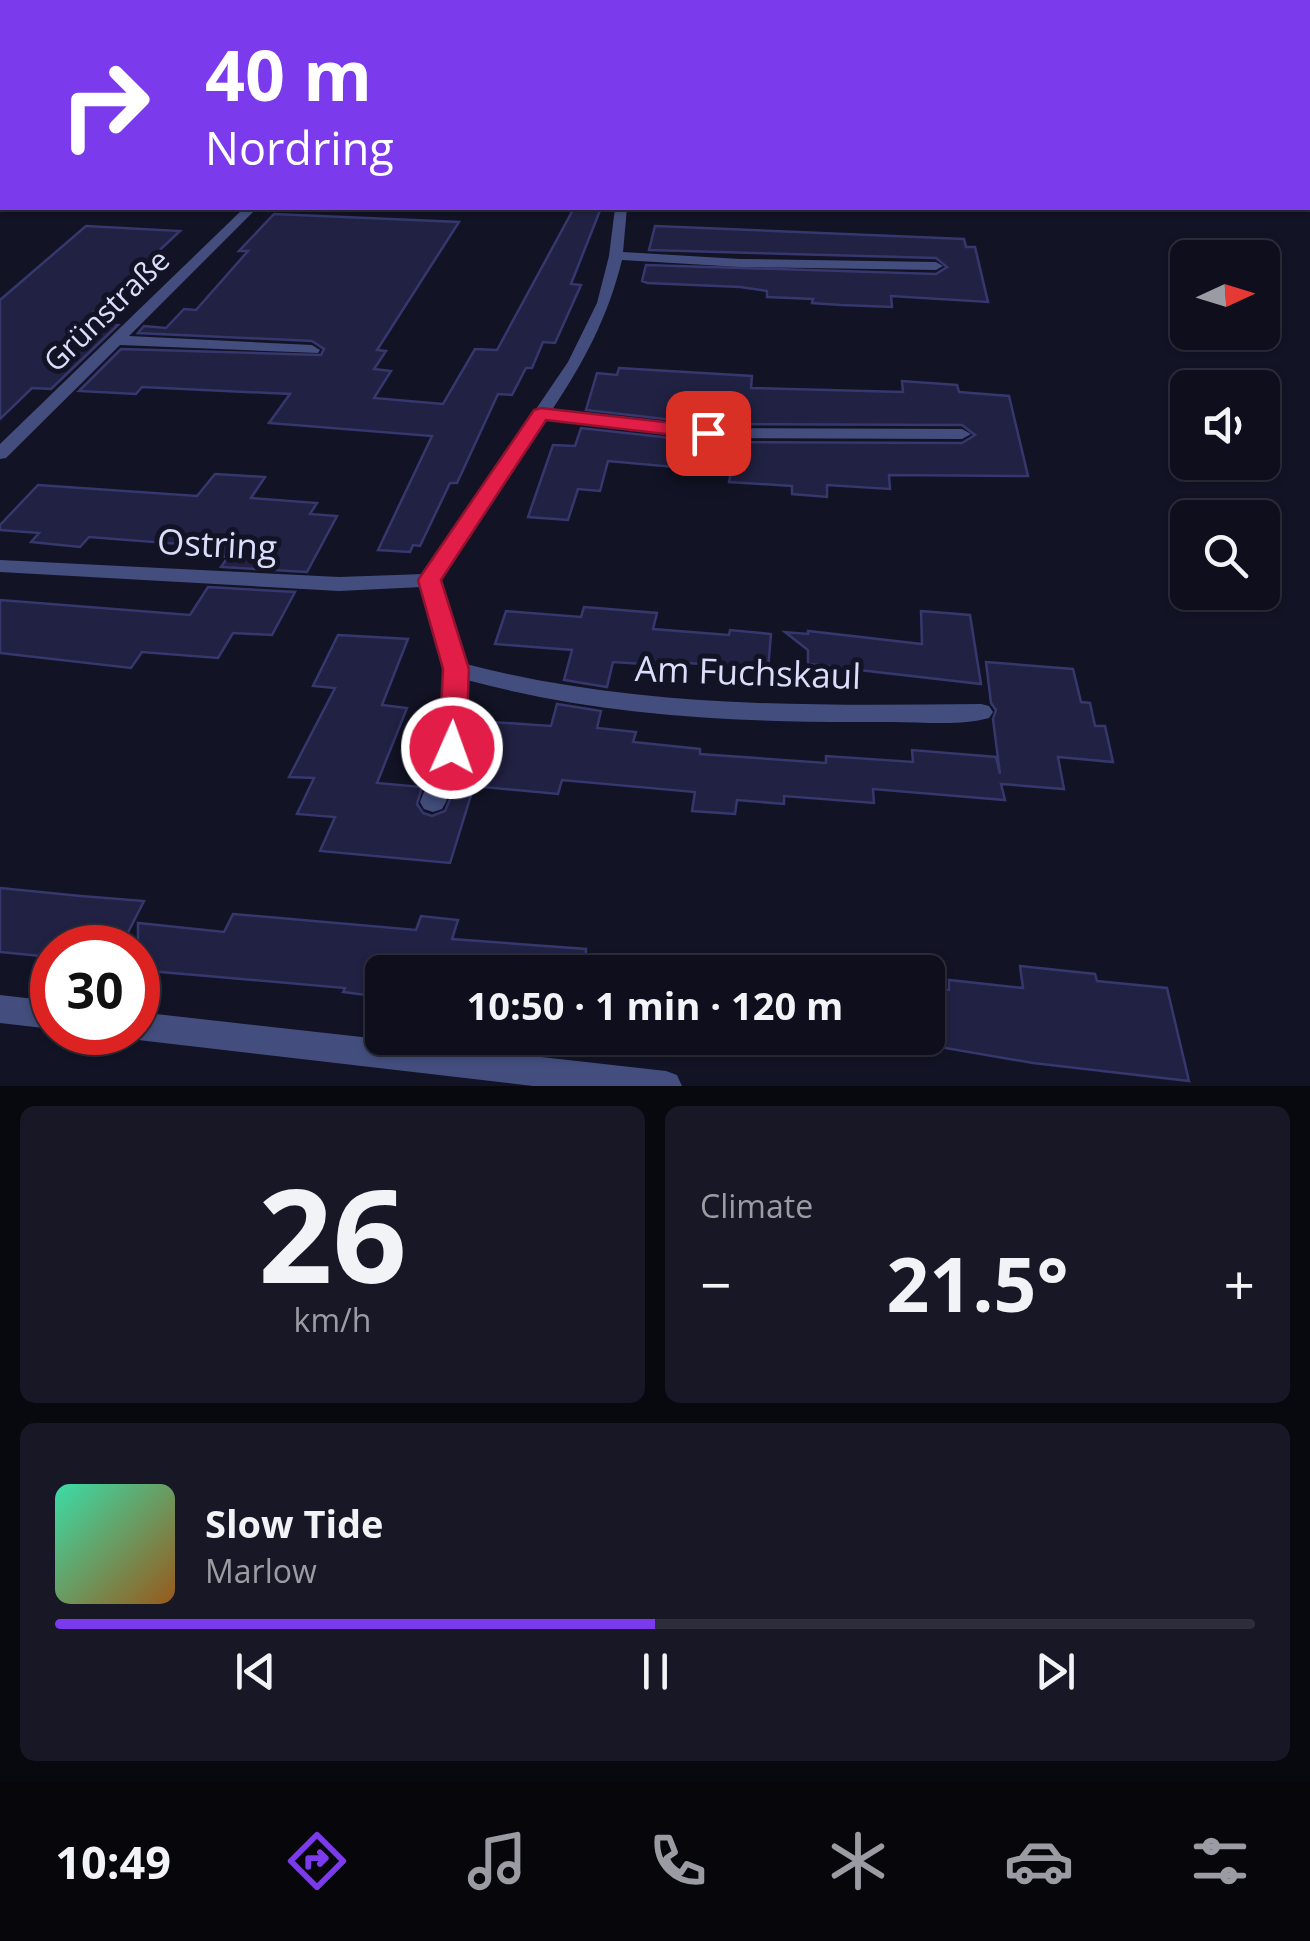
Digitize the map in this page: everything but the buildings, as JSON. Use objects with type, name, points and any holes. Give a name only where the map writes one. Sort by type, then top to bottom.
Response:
[{"type":"street","name":"Grünstraße","points":[[0,454],[249,210]]},
{"type":"street","points":[[433,802],[452,748],[456,669],[430,580],[576,362],[604,303],[616,256],[621,210]]},
{"type":"street","points":[[616,256],[740,263],[936,266]]},
{"type":"street","points":[[116,340],[312,350]]},
{"type":"street","points":[[541,414],[708,433],[962,434]]},
{"type":"street","name":"Ostring","points":[[0,566],[338,584],[430,580]]},
{"type":"street","name":"Am Fuchskaul","points":[[456,669],[526,691],[687,712],[981,712]]},
{"type":"street","points":[[0,1008],[30,1012]]},
{"type":"street","points":[[160,1028],[666,1086]]},
{"type":"route","points":[[452,748],[456,669],[430,580],[541,414],[708,433]]}]
